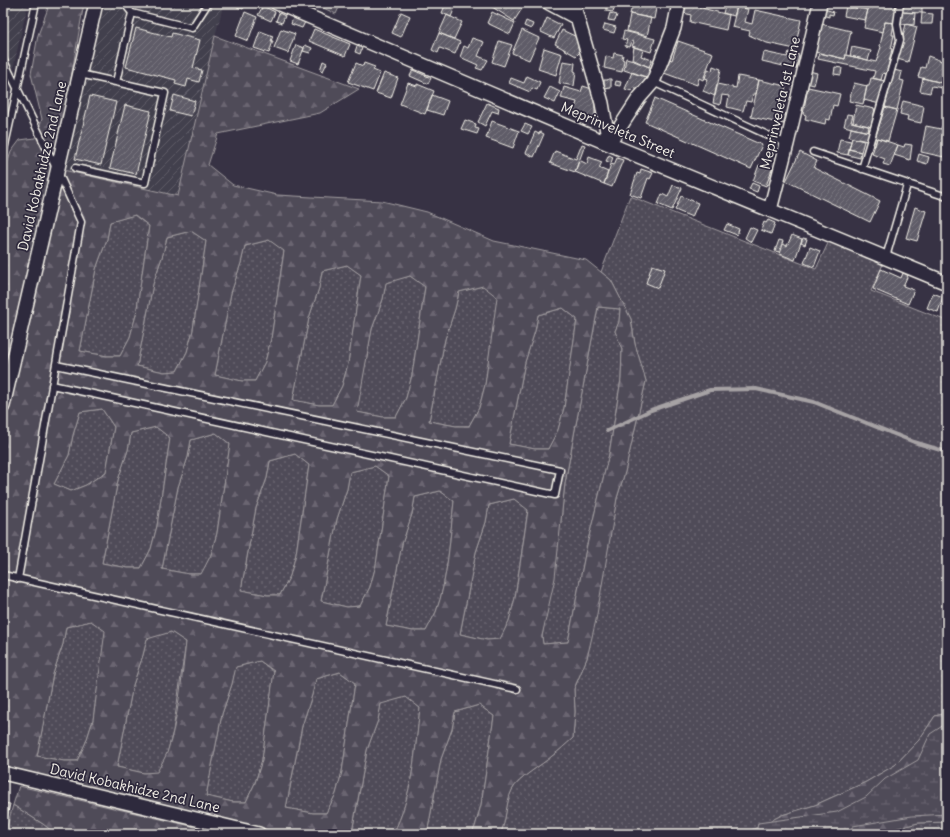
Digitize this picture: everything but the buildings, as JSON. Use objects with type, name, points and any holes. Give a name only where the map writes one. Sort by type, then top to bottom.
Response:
[{"type":"street","name":"David Kobakhidze 2nd Lane","points":[[3,406],[96,3]]},
{"type":"street","name":"Meprinveleta Street","points":[[277,3],[609,144],[946,280]]},
{"type":"street","points":[[549,3],[577,18]]},
{"type":"street","points":[[573,3],[602,102],[609,144]]},
{"type":"street","points":[[609,144],[639,98],[653,82],[674,28],[679,3]]},
{"type":"street","name":"Meprinveleta 1st Lane","points":[[770,210],[820,3]]},
{"type":"street","name":"David Kobakhidze 2nd Lane","points":[[3,773],[259,834]]},
{"type":"lane","points":[[3,154],[36,3]]},
{"type":"lane","points":[[124,3],[132,13],[192,28],[208,3]]},
{"type":"lane","points":[[862,169],[900,40],[897,24],[900,3]]},
{"type":"lane","points":[[116,82],[132,13]]},
{"type":"lane","points":[[3,59],[81,222],[18,579]]},
{"type":"lane","points":[[75,168],[145,183],[165,93],[80,74]]},
{"type":"lane","points":[[653,82],[787,144]]},
{"type":"lane","points":[[813,152],[947,197]]},
{"type":"lane","points":[[886,257],[907,184]]},
{"type":"lane","points":[[52,385],[555,495],[560,470],[56,365]]},
{"type":"lane","points":[[3,575],[517,689]]},
{"type":"shaded area","points":[[3,3],[28,3],[3,113]]},
{"type":"shaded area","points":[[101,3],[224,3],[178,197],[63,170]]},
{"type":"green space","points":[[49,3],[84,3],[65,113],[3,381],[3,176],[11,152],[20,140],[35,138],[42,119],[31,74],[38,35]]},
{"type":"green space","points":[[313,3],[341,3],[336,14]]},
{"type":"green space","points":[[215,36],[359,89],[320,113],[218,134],[208,165],[233,185],[277,195],[382,201],[427,212],[494,241],[586,260],[611,280],[631,319],[635,344],[646,381],[625,472],[617,498],[596,620],[587,658],[574,689],[575,712],[573,738],[515,785],[508,801],[504,824],[500,834],[471,834],[475,827],[481,805],[494,716],[479,705],[455,712],[452,729],[441,759],[427,834],[393,834],[400,819],[409,789],[415,756],[420,708],[406,697],[381,704],[378,720],[367,750],[352,832],[358,834],[285,834],[3,768],[3,431],[63,170],[178,196]],"holes":[[[135,215],[149,226],[136,315],[130,337],[120,356],[107,356],[80,351],[96,269],[107,239],[110,222]],[[191,231],[206,241],[193,330],[187,352],[177,371],[164,372],[137,366],[153,284],[167,237]],[[269,240],[284,251],[271,339],[265,362],[255,381],[242,381],[215,375],[231,293],[245,246]],[[347,265],[361,275],[348,364],[342,386],[332,405],[319,405],[293,400],[309,318],[319,288],[322,271]],[[410,276],[425,287],[412,375],[406,398],[396,417],[383,417],[357,412],[372,329],[383,299],[386,283]],[[483,286],[497,297],[485,385],[479,408],[469,426],[456,426],[429,421],[445,339],[459,292]],[[598,307],[620,309],[619,322],[615,331],[622,349],[621,379],[609,454],[586,549],[568,642],[543,644],[542,636],[555,578],[565,483]],[[563,308],[577,319],[564,408],[558,430],[548,449],[535,449],[509,444],[525,362],[535,331],[538,315]],[[102,409],[114,427],[106,472],[86,485],[71,491],[54,484],[69,455],[80,412]],[[156,427],[170,438],[157,526],[151,549],[141,568],[128,568],[102,563],[118,480],[128,450],[131,433]],[[216,433],[230,444],[217,533],[211,555],[201,574],[189,574],[162,569],[178,487],[188,457],[191,440]],[[295,454],[309,465],[296,554],[290,576],[280,595],[267,595],[241,590],[256,508],[267,478],[270,461]],[[375,466],[389,476],[376,565],[370,587],[360,606],[347,607],[321,601],[337,519],[347,489],[350,472]],[[440,491],[454,501],[448,557],[443,586],[436,612],[426,631],[413,631],[386,626],[402,544],[412,514],[415,497]],[[514,499],[528,510],[515,598],[509,621],[500,639],[487,640],[460,634],[476,552],[486,522],[489,505]],[[91,621],[105,631],[93,720],[86,742],[77,761],[64,761],[37,756],[53,674],[63,644],[66,627]],[[171,632],[186,642],[177,713],[167,753],[157,772],[144,773],[117,767],[133,685],[147,639]],[[260,661],[274,671],[262,760],[255,783],[246,802],[233,802],[206,796],[222,714],[236,667]],[[340,672],[355,683],[342,772],[336,794],[326,813],[313,813],[286,808],[302,726],[316,679]]]},
{"type":"green space","points":[[630,196],[816,269],[829,241],[884,262],[871,291],[947,321],[947,713],[935,716],[919,740],[895,765],[866,782],[815,805],[782,815],[744,834],[500,834],[504,823],[508,801],[515,785],[573,738],[575,712],[574,689],[587,658],[617,498],[625,472],[646,381],[635,344],[631,319],[611,280],[601,272]]},
{"type":"green space","points":[[134,215],[149,226],[136,315],[130,337],[120,356],[107,356],[80,351],[96,269],[107,239],[110,222]]},
{"type":"green space","points":[[191,231],[206,241],[193,330],[187,352],[177,371],[164,372],[137,366],[153,284],[167,237]]},
{"type":"green space","points":[[269,240],[284,250],[271,339],[265,362],[255,381],[242,381],[215,375],[231,293],[245,246]]},
{"type":"green space","points":[[347,265],[361,275],[348,364],[342,386],[332,405],[319,405],[293,400],[309,318],[319,288],[322,271]]},
{"type":"green space","points":[[410,276],[425,286],[412,375],[406,398],[396,417],[383,417],[356,412],[372,329],[383,299],[386,282]]},
{"type":"green space","points":[[483,286],[498,296],[485,385],[479,408],[469,426],[456,426],[429,421],[445,339],[459,292]]},
{"type":"green space","points":[[598,307],[620,309],[619,322],[615,331],[622,349],[621,379],[609,454],[586,549],[568,642],[543,644],[542,637],[561,520],[565,483]]},
{"type":"green space","points":[[563,308],[577,319],[564,408],[558,430],[548,449],[535,449],[509,444],[525,362],[535,331],[538,315]]},
{"type":"green space","points":[[102,409],[114,427],[106,472],[86,485],[71,491],[54,484],[69,455],[80,412]]},
{"type":"green space","points":[[156,427],[170,438],[157,526],[151,549],[141,568],[128,568],[102,563],[118,480],[128,450],[131,433]]},
{"type":"green space","points":[[216,433],[230,444],[217,533],[211,555],[202,574],[189,574],[162,569],[178,487],[188,457],[191,440]]},
{"type":"green space","points":[[295,454],[309,465],[296,554],[290,576],[280,595],[267,595],[241,590],[256,508],[267,478],[270,461]]},
{"type":"green space","points":[[375,466],[389,476],[376,565],[370,587],[360,606],[347,607],[321,601],[337,519],[347,489],[350,472]]},
{"type":"green space","points":[[440,491],[454,501],[446,572],[436,612],[426,631],[413,631],[386,626],[402,544],[412,514],[415,497]]},
{"type":"green space","points":[[514,499],[528,509],[515,598],[509,621],[500,640],[487,640],[460,634],[476,552],[486,522],[489,505]]},
{"type":"green space","points":[[91,621],[106,631],[93,720],[86,742],[77,761],[64,761],[37,756],[53,674],[63,644],[66,627]]},
{"type":"green space","points":[[171,632],[186,642],[173,731],[167,754],[157,773],[144,773],[117,767],[133,685],[147,638]]},
{"type":"green space","points":[[260,661],[274,672],[262,760],[255,783],[246,802],[233,802],[206,796],[222,714],[232,684],[235,667]]},
{"type":"green space","points":[[340,672],[355,683],[342,772],[336,794],[326,813],[313,813],[286,808],[302,726],[316,679]]},
{"type":"green space","points":[[406,697],[420,708],[415,756],[409,789],[400,819],[393,834],[352,833],[367,750],[378,720],[381,703]]},
{"type":"green space","points":[[479,705],[494,716],[481,805],[475,827],[471,834],[427,834],[441,759],[452,729],[455,712]]},
{"type":"green space","points":[[947,713],[947,822],[918,823],[894,829],[860,834],[744,834],[782,815],[815,805],[866,782],[895,765],[919,740],[935,716]]},
{"type":"green space","points":[[947,723],[947,814],[912,816],[853,826],[848,834],[756,834],[758,823],[837,812],[866,797],[885,779],[918,760],[930,734]]},
{"type":"green space","points":[[19,786],[225,834],[56,834],[13,805]]},
{"type":"green space","points":[[13,805],[43,824],[56,834],[5,834]]},
{"type":"green space","points":[[947,822],[947,834],[860,834],[894,829],[918,823]]},
{"type":"waterway","points":[[607,431],[651,410],[710,390],[756,389],[814,402],[914,442],[947,452]]}]
